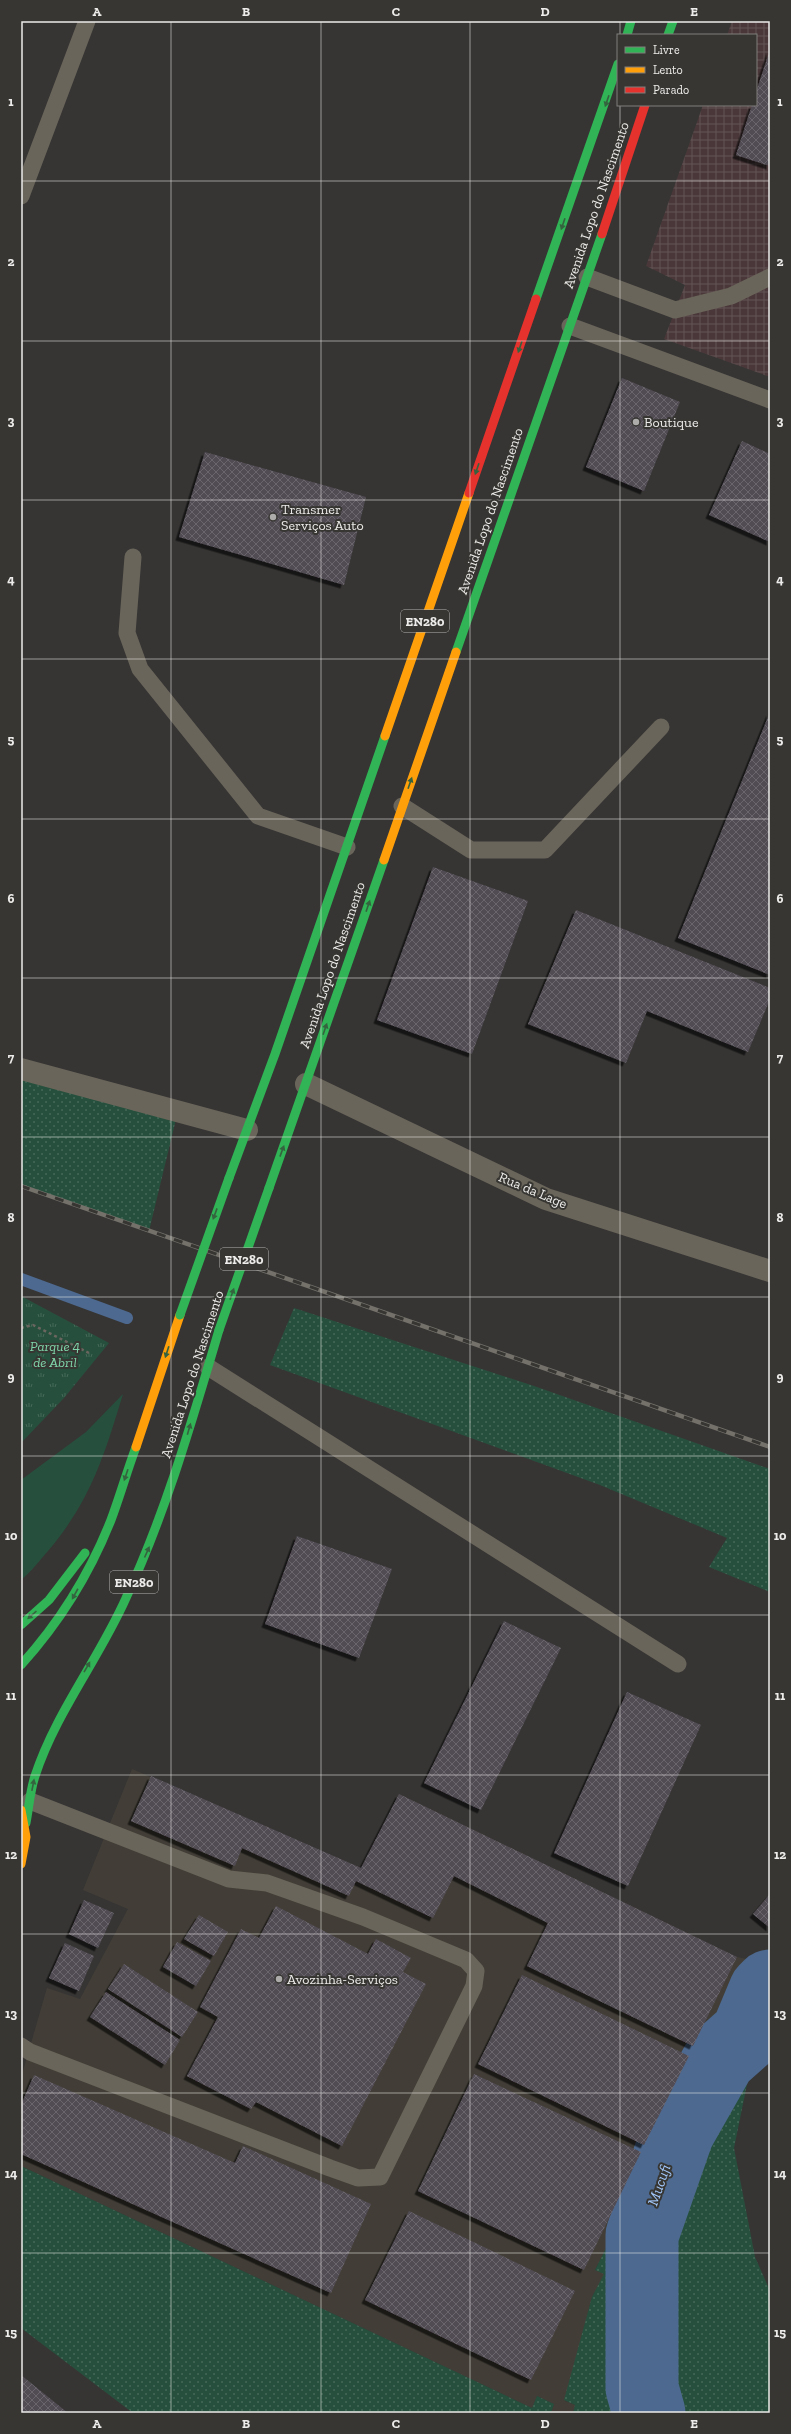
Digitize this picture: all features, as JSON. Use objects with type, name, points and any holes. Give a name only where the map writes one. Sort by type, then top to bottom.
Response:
[{"type":"main road","points":[[627,34],[631,21]]},
{"type":"main road","points":[[668,34],[673,21]]},
{"type":"main road","name":"Avenida Lopo do Nascimento","points":[[21,1665],[47,1637],[74,1597],[110,1520],[228,1178],[247,1130],[347,847],[617,67]]},
{"type":"main road","name":"Avenida Lopo do Nascimento","points":[[26,1824],[26,1805],[35,1776],[51,1738],[84,1673],[125,1601],[154,1537],[219,1330],[570,326],[645,106]]},
{"type":"main road","points":[[21,1625],[49,1600],[110,1520]]},
{"type":"main road","points":[[21,1864],[25,1853],[26,1805]]},
{"type":"street","points":[[21,1069],[247,1130]]},
{"type":"street","name":"Rua da Lage","points":[[306,1084],[546,1199],[770,1271]]},
{"type":"lane","points":[[21,196],[87,21]]},
{"type":"lane","points":[[587,277],[675,310],[731,296],[770,277]]},
{"type":"lane","points":[[570,326],[770,400]]},
{"type":"lane","points":[[133,557],[127,633],[140,670],[258,816],[347,847]]},
{"type":"lane","points":[[402,806],[471,850],[545,850],[660,727]]},
{"type":"lane","points":[[208,1367],[678,1664]]},
{"type":"lane","points":[[21,2046],[37,2055],[330,2168],[358,2178],[380,2177],[474,1986],[476,1971],[466,1960],[363,1918],[267,1883],[229,1879],[26,1805]]},
{"type":"path","points":[[21,1328],[33,1325],[89,1353]]},
{"type":"shaded area","points":[[732,21],[770,21],[770,377],[664,339],[685,285],[646,266],[703,106],[757,106],[757,34],[727,34]]},
{"type":"shaded area","points":[[132,1769],[361,1868],[399,1794],[737,1957],[755,1961],[703,2056],[595,2270],[605,2274],[592,2297],[565,2401],[575,2405],[573,2413],[551,2413],[554,2404],[537,2396],[532,2408],[21,2166],[21,2078],[47,1988],[80,1999],[128,1909],[83,1890]]},
{"type":"green space","points":[[21,1069],[178,1111],[149,1231],[21,1186]]},
{"type":"green space","name":"Parque 4 de Abril","points":[[21,1296],[109,1343],[64,1398],[21,1443]]},
{"type":"green space","points":[[294,1308],[534,1386],[770,1469],[770,1592],[709,1567],[727,1538],[600,1485],[270,1365]]},
{"type":"green space","points":[[123,1394],[109,1438],[86,1495],[63,1532],[28,1574],[21,1580],[21,1480],[86,1432]]},
{"type":"green space","points":[[755,1961],[770,1964],[770,2027],[755,2045],[734,2148],[755,2257],[770,2291],[770,2413],[573,2413],[575,2405],[564,2400],[592,2297],[604,2274],[595,2270],[703,2056]]},
{"type":"green space","points":[[21,2166],[532,2408],[537,2396],[554,2404],[551,2413],[133,2413],[21,2328]]},
{"type":"building","points":[[770,50],[770,166],[736,155],[752,106],[757,106],[757,89]]},
{"type":"building","points":[[622,378],[680,402],[644,491],[586,467]]},
{"type":"building","points":[[742,441],[770,454],[770,542],[709,515]]},
{"type":"building","name":"Transmer Serviços Auto","points":[[205,452],[366,497],[344,585],[179,537]]},
{"type":"building","points":[[770,712],[770,975],[678,938]]},
{"type":"building","points":[[433,867],[528,901],[472,1054],[377,1020]]},
{"type":"building","points":[[576,910],[770,988],[770,999],[748,1052],[647,1011],[626,1063],[528,1024]]},
{"type":"building","points":[[297,1536],[392,1569],[359,1658],[265,1624]]},
{"type":"building","points":[[504,1621],[561,1648],[481,1810],[424,1783]]},
{"type":"building","points":[[627,1692],[701,1725],[628,1886],[554,1853]]},
{"type":"building","points":[[151,1776],[361,1868],[399,1794],[737,1957],[693,2046],[527,1966],[548,1923],[454,1876],[433,1918],[356,1881],[349,1896],[242,1848],[235,1866],[131,1821]]},
{"type":"building","points":[[770,1894],[770,1928],[753,1914]]},
{"type":"building","points":[[84,1900],[114,1913],[98,1948],[69,1934]]},
{"type":"building","points":[[276,1906],[368,1954],[376,1939],[411,1958],[403,1972],[426,1984],[342,2146],[256,2102],[251,2109],[187,2076],[218,2017],[200,2007],[241,1929],[259,1938]]},
{"type":"building","points":[[199,1915],[228,1932],[214,1956],[184,1939]]},
{"type":"building","points":[[177,1942],[211,1961],[196,1986],[163,1967]]},
{"type":"building","points":[[65,1943],[94,1956],[79,1991],[49,1978]]},
{"type":"building","points":[[124,1964],[198,2012],[182,2037],[108,1989]]},
{"type":"building","points":[[522,1975],[689,2056],[644,2145],[478,2064]]},
{"type":"building","points":[[106,1992],[180,2040],[165,2065],[90,2017]]},
{"type":"building","points":[[474,2074],[641,2152],[584,2270],[418,2191]]},
{"type":"building","points":[[34,2075],[235,2163],[243,2146],[371,2204],[331,2293],[21,2154],[21,2105]]},
{"type":"building","points":[[409,2211],[575,2291],[531,2380],[365,2300]]},
{"type":"building","points":[[21,2375],[68,2413],[21,2413]]},
{"type":"waterway","points":[[21,1279],[127,1318]]},
{"type":"waterway","name":"Mucufi","points":[[649,2413],[642,2388],[642,2235],[678,2132],[720,2058],[747,2034],[765,1991],[770,1986]]},
{"type":"railway","points":[[21,1186],[770,1447]]},
{"type":"traffic: fast","points":[[627,34],[631,21]]},
{"type":"traffic: fast","points":[[668,34],[673,21]]},
{"type":"traffic: fast","points":[[536,299],[617,67]]},
{"type":"traffic: fast","points":[[456,652],[602,234]]},
{"type":"traffic: fast","points":[[229,1178],[275,1054],[385,736]]},
{"type":"traffic: fast","points":[[269,1188],[384,860]]},
{"type":"traffic: fast","points":[[180,1315],[229,1178]]},
{"type":"traffic: fast","points":[[219,1330],[269,1188]]},
{"type":"traffic: fast","points":[[26,1823],[33,1782],[44,1752],[54,1730],[115,1621],[154,1533],[199,1398],[219,1330]]},
{"type":"traffic: fast","points":[[21,1665],[61,1615],[83,1578],[103,1540],[136,1447]]},
{"type":"traffic: fast","points":[[21,1625],[49,1600],[85,1553]]},
{"type":"traffic: slow","points":[[385,736],[469,493]]},
{"type":"traffic: slow","points":[[384,860],[456,652]]},
{"type":"traffic: slow","points":[[136,1447],[180,1315]]},
{"type":"traffic: slow","points":[[21,1810],[26,1837],[21,1864]]},
{"type":"traffic: jam","points":[[602,234],[645,106]]},
{"type":"traffic: jam","points":[[469,493],[536,299]]},
{"type":"place","name":"Boutique","points":[[636,422]]},
{"type":"place","name":"Transmer Serviços Auto","points":[[273,517]]},
{"type":"place","name":"Avozinha-Serviços","points":[[279,1979]]}]
